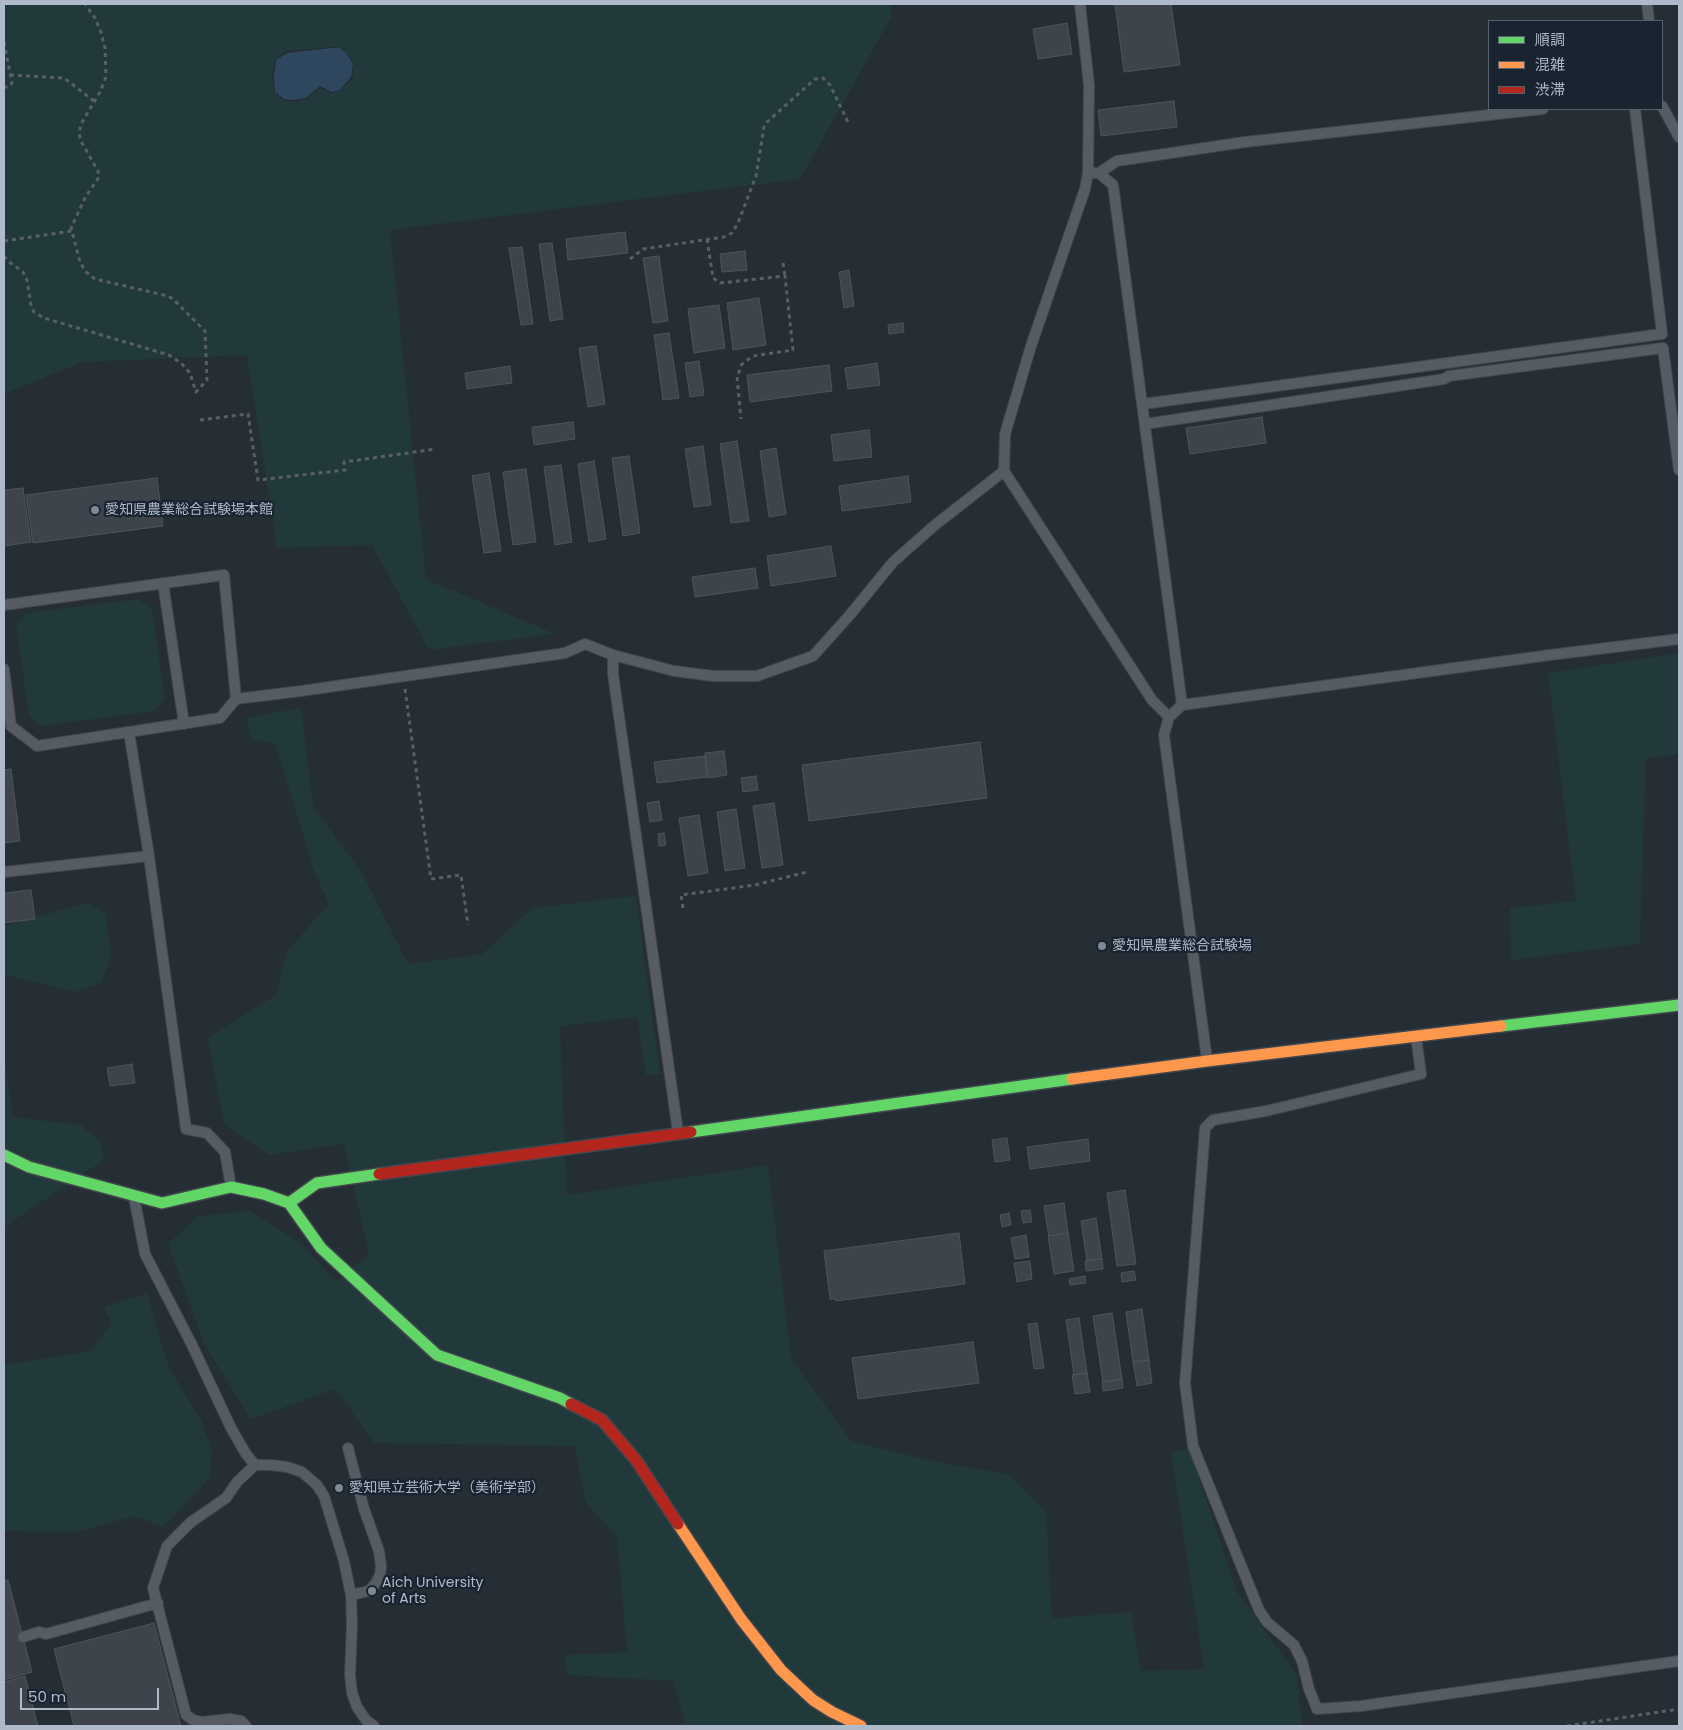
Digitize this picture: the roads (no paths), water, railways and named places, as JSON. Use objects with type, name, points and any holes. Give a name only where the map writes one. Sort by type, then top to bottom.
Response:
[{"type":"street","points":[[289,1204],[317,1183],[1207,1061],[1679,1005]]},
{"type":"street","points":[[4,1155],[29,1167],[162,1203],[231,1187],[264,1194],[289,1204],[321,1248],[364,1290],[437,1355],[560,1398],[602,1420],[636,1460],[741,1619],[781,1670],[813,1700],[832,1712],[861,1726]]},
{"type":"lane","points":[[1080,4],[1089,85],[1088,173],[1085,189],[1031,346],[1005,434],[1004,471],[1152,700],[1169,717]]},
{"type":"lane","points":[[1647,4],[1649,20]]},
{"type":"lane","points":[[1663,108],[1679,137]]},
{"type":"lane","points":[[1088,173],[1100,173],[1117,161],[1245,142],[1533,110]]},
{"type":"lane","points":[[1143,404],[1662,334],[1635,110]]},
{"type":"lane","points":[[1100,173],[1113,185],[1182,705]]},
{"type":"lane","points":[[1145,424],[1444,379],[1449,376],[1663,348],[1679,470]]},
{"type":"lane","points":[[4,669],[12,726],[36,746],[220,718],[236,699],[565,653],[585,644],[613,655],[674,671],[713,676],[757,676],[812,656],[850,616],[893,562],[935,525],[1004,471]]},
{"type":"lane","points":[[4,605],[224,575],[236,699]]},
{"type":"lane","points":[[163,583],[184,724]]},
{"type":"lane","points":[[1207,1061],[1164,734],[1169,717],[1182,705],[1679,639]]},
{"type":"lane","points":[[613,655],[613,674],[678,1135]]},
{"type":"lane","points":[[130,732],[186,1129],[207,1132],[225,1152],[231,1187]]},
{"type":"lane","points":[[4,872],[149,856]]},
{"type":"lane","points":[[1416,1036],[1420,1074],[1266,1111],[1213,1120],[1206,1128],[1185,1383],[1193,1446],[1259,1610],[1267,1622],[1294,1646],[1302,1662],[1308,1689],[1317,1709],[1360,1706],[1679,1661]]},
{"type":"lane","points":[[134,1196],[145,1254],[192,1345],[231,1428],[246,1454],[255,1465]]},
{"type":"lane","points":[[348,1448],[364,1510],[379,1551],[381,1566],[380,1575],[369,1591],[350,1595]]},
{"type":"lane","points":[[246,1726],[241,1721],[230,1719],[202,1722],[193,1720],[186,1715],[158,1604],[152,1588],[167,1546],[191,1522],[226,1498],[237,1482],[255,1465],[271,1464],[302,1472],[317,1485],[324,1496],[344,1561],[350,1595],[352,1625],[350,1675],[352,1693],[357,1707],[366,1720],[374,1726]]},
{"type":"lane","points":[[23,1637],[39,1632],[46,1634],[158,1604]]},
{"type":"water","points":[[340,48],[347,53],[353,65],[351,77],[340,90],[332,92],[320,86],[306,98],[295,100],[284,99],[275,92],[276,60],[287,53]]},
{"type":"place","name":"愛知県農業総合試験場本館","points":[[95,510]]},
{"type":"place","name":"愛知県農業総合試験場","points":[[1102,946]]},
{"type":"place","name":"愛知県立芸術大学（美術学部）","points":[[339,1488]]},
{"type":"place","name":"Aich University of Arts","points":[[372,1591]]}]
